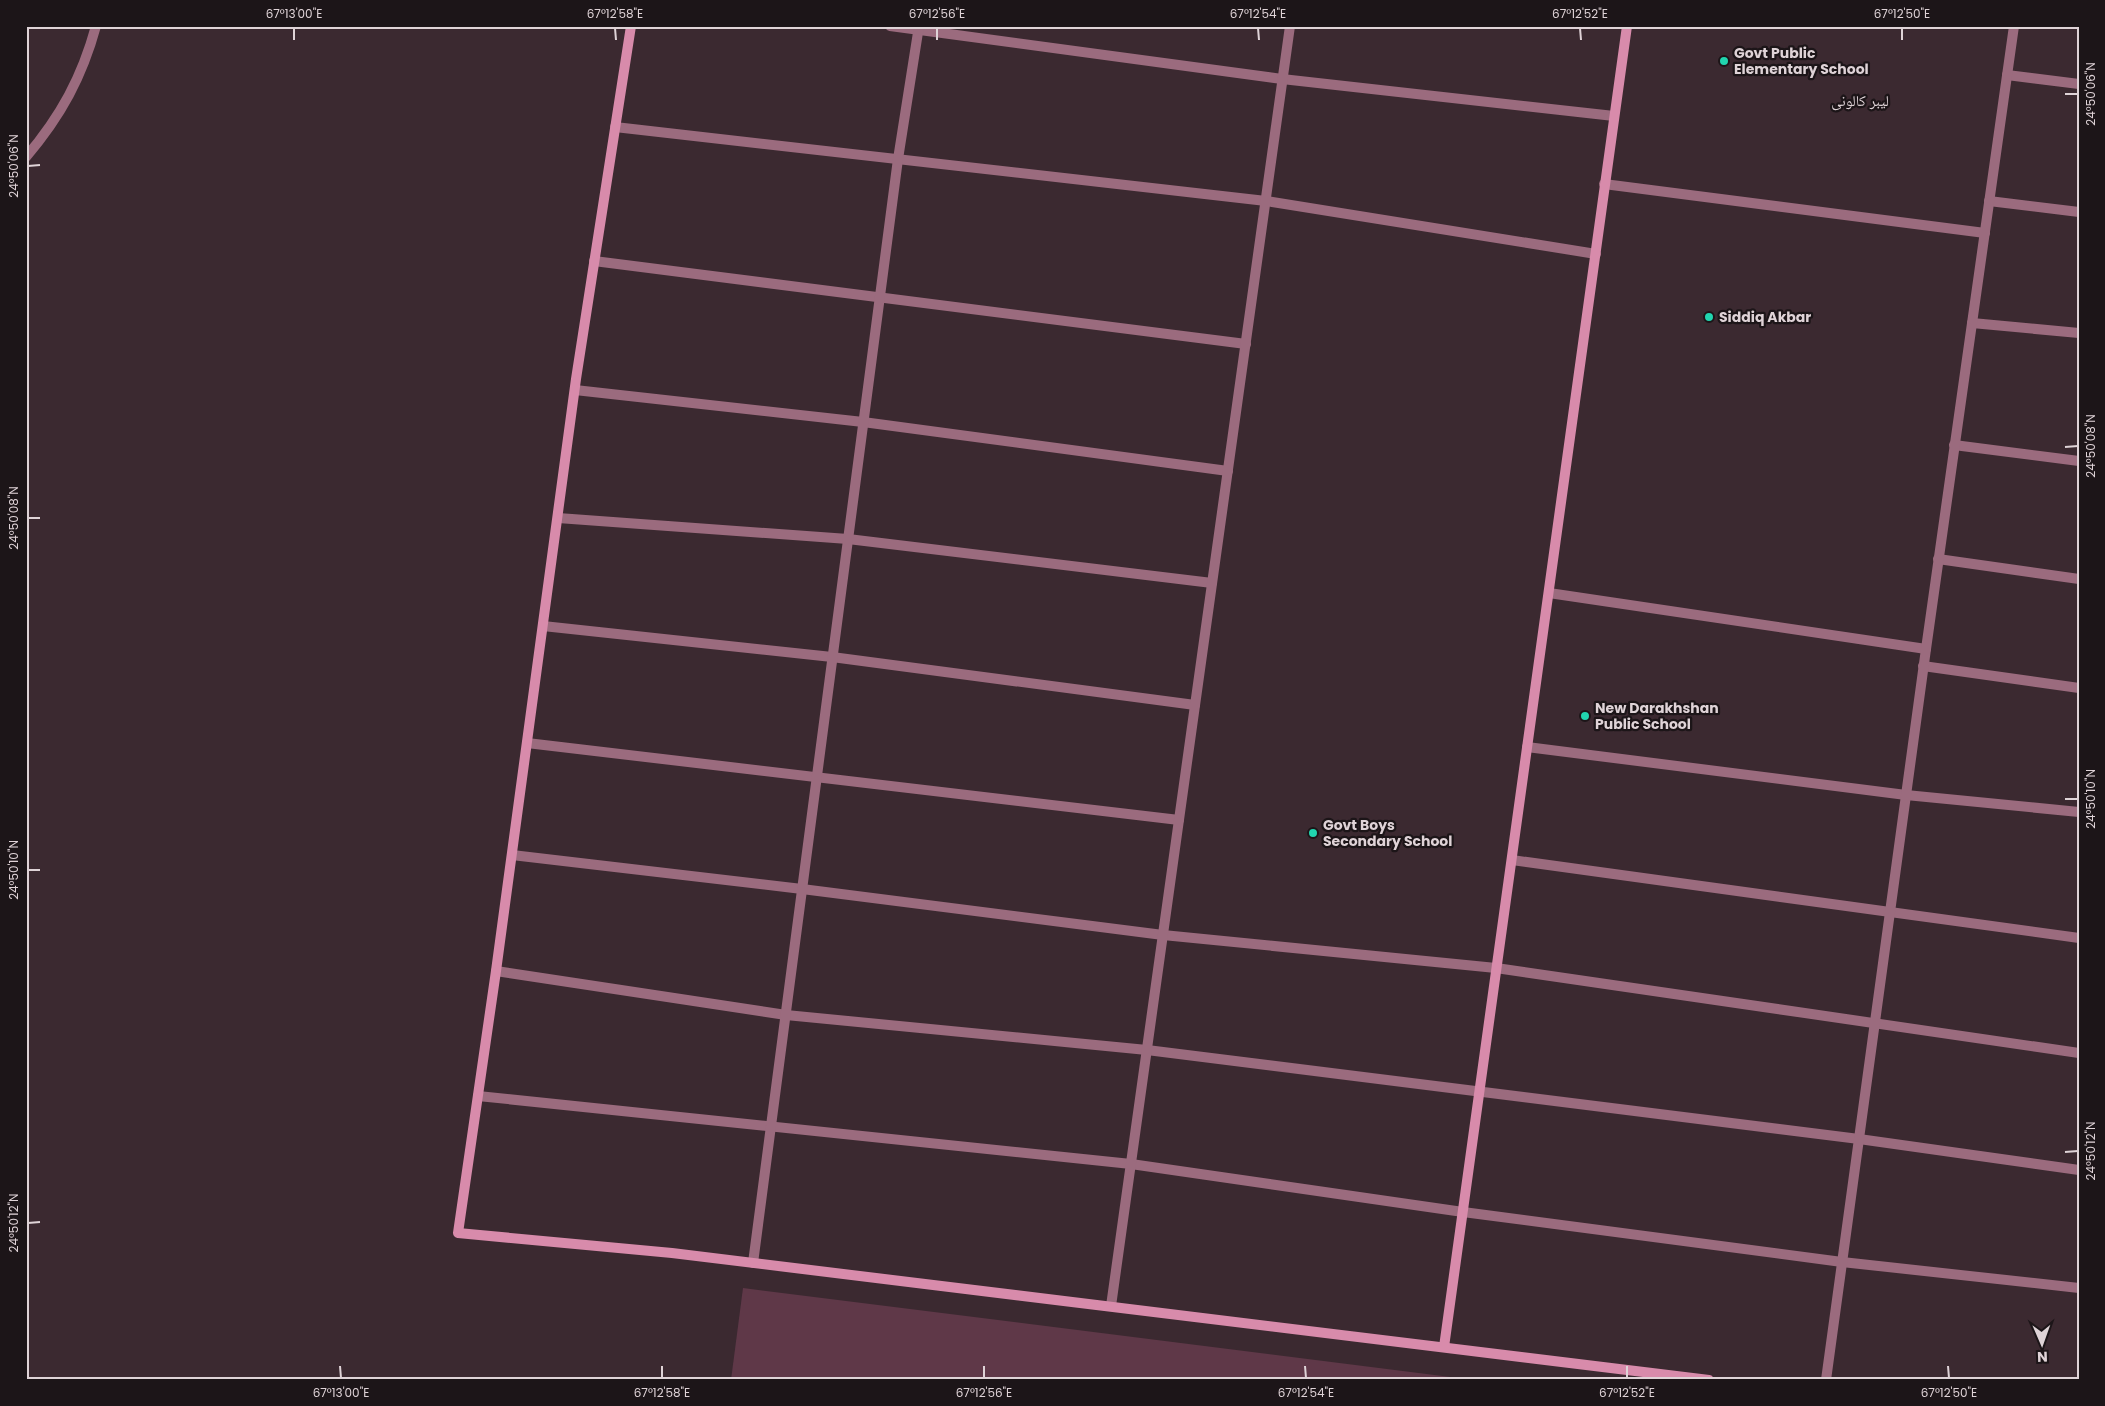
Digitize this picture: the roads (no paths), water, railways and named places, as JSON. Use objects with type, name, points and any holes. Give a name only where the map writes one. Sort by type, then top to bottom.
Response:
[{"type":"street","points":[[26,157],[46,134],[72,93],[88,54],[96,26]]},
{"type":"street","points":[[630,26],[575,390],[496,971],[458,1233],[672,1253],[1709,1380]]},
{"type":"street","points":[[890,26],[918,28],[1282,79],[1614,116]]},
{"type":"street","points":[[1111,1306],[1290,26]]},
{"type":"street","points":[[1444,1348],[1627,26]]},
{"type":"street","points":[[1826,1380],[1923,666],[2014,26]]},
{"type":"street","points":[[753,1263],[898,159],[918,28]]},
{"type":"street","points":[[2007,75],[2079,84]]},
{"type":"street","points":[[615,127],[1266,201],[1596,254]]},
{"type":"street","points":[[1604,184],[1985,233]]},
{"type":"street","points":[[1989,201],[2079,212]]},
{"type":"street","points":[[594,261],[880,299],[1246,344]]},
{"type":"street","points":[[1972,323],[2079,333]]},
{"type":"street","points":[[575,390],[864,422],[1228,471]]},
{"type":"street","points":[[1954,445],[2079,461]]},
{"type":"street","points":[[558,518],[848,539],[1212,583]]},
{"type":"street","points":[[1938,559],[2079,579]]},
{"type":"street","points":[[1548,593],[1926,649]]},
{"type":"street","points":[[543,626],[832,657],[1195,705]]},
{"type":"street","points":[[1923,666],[2079,688]]},
{"type":"street","points":[[527,743],[1179,820]]},
{"type":"street","points":[[1527,747],[1906,795],[2079,812]]},
{"type":"street","points":[[512,855],[802,889],[1163,935],[1496,968],[2079,1053]]},
{"type":"street","points":[[1512,860],[2079,938]]},
{"type":"street","points":[[496,971],[786,1015],[1147,1050],[1859,1139],[2079,1170]]},
{"type":"street","points":[[478,1096],[1131,1164],[1463,1212],[1842,1262],[2079,1288]]},
{"type":"place","name":"Govt Public Elementary School","points":[[1724,61]]},
{"type":"place","name":"Siddiq Akbar","points":[[1709,317]]},
{"type":"place","name":"New Darakhshan Public School","points":[[1585,716]]},
{"type":"place","name":"Govt Boys Secondary School","points":[[1313,833]]},
{"type":"district","name":"لیبر کالونی","points":[[1860,100]]}]
